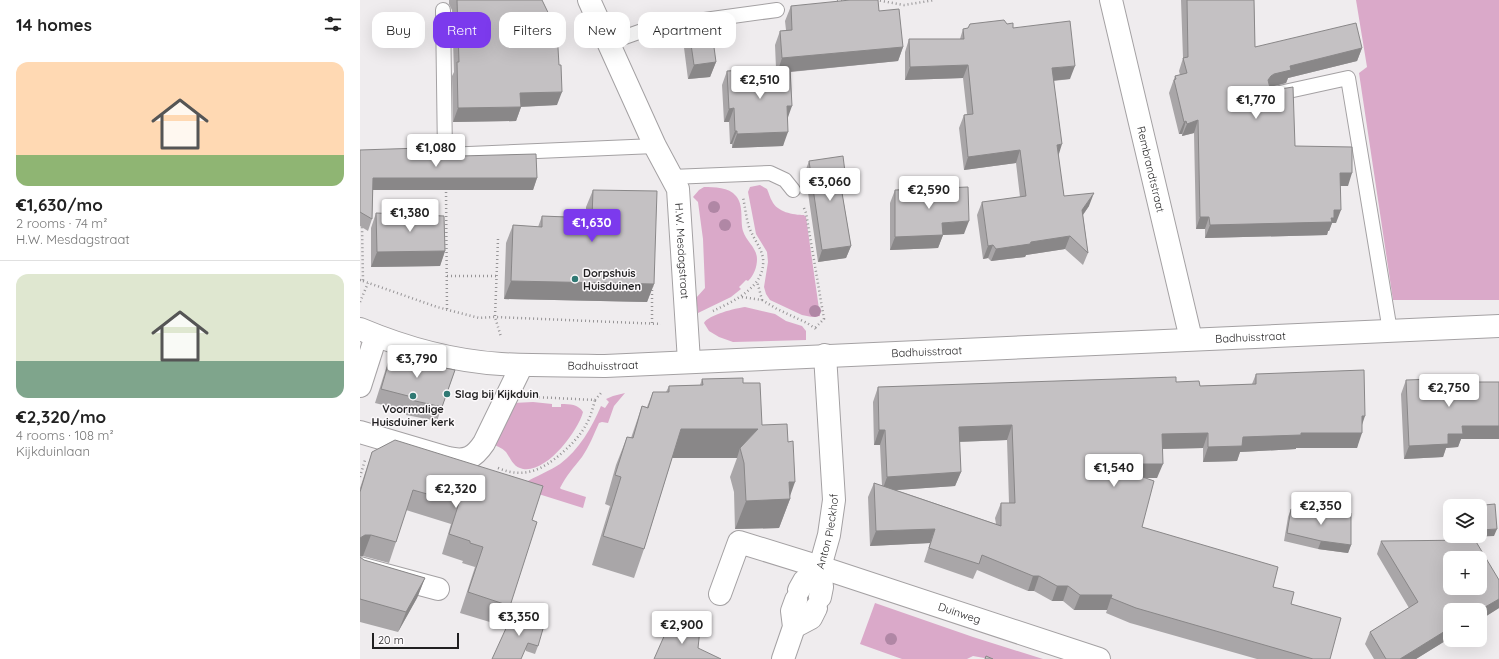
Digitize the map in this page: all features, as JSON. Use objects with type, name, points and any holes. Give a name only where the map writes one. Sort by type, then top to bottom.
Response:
[{"type":"street","name":"H.W. Mesdagstraat","points":[[589,0],[594,12]]},
{"type":"street","name":"Rembrandtstraat","points":[[1111,0],[1191,339]]},
{"type":"street","name":"H.W. Mesdagstraat","points":[[611,48],[655,146],[678,190],[689,361]]},
{"type":"street","name":"Badhuisstraat","points":[[368,333],[437,354],[467,360],[522,365],[605,366],[689,361],[1499,326]]},
{"type":"street","points":[[360,386],[368,333]]},
{"type":"street","name":"Anton Pieckhof","points":[[720,594],[739,542],[820,567],[830,535],[834,500],[825,355]]},
{"type":"street","points":[[360,432],[458,460],[467,459],[477,453],[488,436],[522,365]]},
{"type":"street","points":[[783,659],[794,627],[792,611],[798,595],[804,581],[820,567]]},
{"type":"street","points":[[794,627],[811,618],[818,603],[822,587],[820,567]]},
{"type":"street","name":"Duinweg","points":[[820,567],[1099,659]]},
{"type":"street","points":[[360,568],[438,589]]},
{"type":"lane","points":[[443,10],[445,155],[655,146]]},
{"type":"lane","points":[[630,35],[653,27],[778,10]]},
{"type":"lane","points":[[1272,95],[1348,78],[1390,331]]},
{"type":"lane","points":[[671,177],[770,173],[784,180],[793,190]]},
{"type":"path","points":[[832,2],[847,0]]},
{"type":"path","points":[[876,0],[904,5],[935,0]]},
{"type":"path","points":[[445,155],[447,310]]},
{"type":"path","points":[[793,190],[806,213],[824,319],[815,328]]},
{"type":"path","points":[[362,218],[361,281],[447,310],[479,318],[495,317],[686,323],[742,296],[757,281],[762,268],[763,258],[760,248],[749,227],[743,194]]},
{"type":"path","points":[[495,317],[498,239]]},
{"type":"path","points":[[447,276],[496,276]]},
{"type":"path","points":[[757,281],[762,300]]},
{"type":"path","points":[[360,302],[368,283]]},
{"type":"path","points":[[742,296],[762,300],[815,328],[821,336],[825,355]]},
{"type":"path","points":[[477,453],[487,462],[499,469],[524,473],[538,470],[551,463],[574,443],[588,422],[595,400]]},
{"type":"shaded area","points":[[1356,0],[1499,0],[1499,300],[1393,300],[1359,73],[1367,67]]},
{"type":"shaded area","points":[[760,185],[767,189],[771,200],[778,208],[786,212],[804,215],[806,217],[820,316],[812,317],[802,315],[770,300],[766,294],[764,287],[768,262],[767,252],[756,234],[748,192],[750,187]]},
{"type":"shaded area","points":[[704,187],[717,187],[725,189],[736,196],[741,208],[743,231],[757,255],[757,262],[755,271],[748,281],[746,280],[739,287],[741,289],[731,297],[698,313],[696,298],[705,288],[703,239],[698,202],[693,197]]},
{"type":"shaded area","points":[[745,307],[775,314],[786,321],[802,326],[806,331],[806,340],[733,342],[719,337],[709,331],[704,323],[716,315],[729,310]]},
{"type":"shaded area","points":[[625,393],[614,406],[608,423],[599,423],[585,453],[567,476],[560,488],[586,497],[583,508],[529,491],[524,483],[560,464],[573,452],[589,430],[601,406],[605,408],[609,402],[606,399]]},
{"type":"shaded area","points":[[533,402],[552,404],[552,407],[561,407],[561,404],[574,405],[579,407],[583,412],[575,429],[551,458],[532,468],[523,469],[515,465],[506,452],[492,444],[513,403]]},
{"type":"shaded area","points":[[875,603],[973,637],[1043,659],[990,659],[973,656],[967,659],[902,659],[860,644]]},
{"type":"building","points":[[457,0],[542,0],[548,12],[499,12],[499,48],[558,48],[559,65],[561,65],[562,92],[520,93],[521,107],[458,108],[457,62],[459,62],[459,48],[491,48],[491,12],[457,12]]},
{"type":"building","points":[[850,0],[878,0],[879,11],[899,9],[903,47],[782,58],[780,31],[792,30],[791,6]]},
{"type":"building","points":[[1187,0],[1254,0],[1255,47],[1356,23],[1362,48],[1290,66],[1291,70],[1274,74],[1268,80],[1270,88],[1274,90],[1293,87],[1295,146],[1352,147],[1352,173],[1340,173],[1341,210],[1334,210],[1334,218],[1331,218],[1332,222],[1210,225],[1209,217],[1200,217],[1198,120],[1187,124],[1186,121],[1184,122],[1174,80],[1176,79],[1175,76],[1187,73],[1183,58],[1188,57]]},
{"type":"building","points":[[1004,20],[1007,24],[1013,23],[1013,28],[1070,21],[1075,66],[1052,68],[1062,144],[1057,145],[1064,196],[1094,193],[1082,210],[1088,253],[1070,236],[996,249],[993,245],[988,246],[982,202],[1026,196],[1020,150],[968,157],[964,115],[973,114],[968,65],[910,67],[909,39],[964,39],[963,29],[968,28],[970,24]]},
{"type":"building","points":[[692,48],[714,48],[716,62],[694,65]]},
{"type":"building","points":[[790,68],[792,106],[787,106],[788,132],[737,134],[737,131],[735,131],[734,108],[729,109],[727,71]]},
{"type":"building","points":[[421,148],[422,157],[536,154],[537,178],[373,178],[372,219],[360,212],[360,150]]},
{"type":"building","points":[[843,156],[846,180],[840,181],[851,246],[822,250],[809,161]]},
{"type":"building","points":[[968,187],[969,221],[942,223],[943,235],[895,237],[895,190]]},
{"type":"building","points":[[593,190],[657,191],[654,284],[511,281],[513,225],[542,227],[542,216],[592,218]]},
{"type":"building","points":[[376,213],[444,216],[445,251],[377,252]]},
{"type":"building","points":[[392,351],[406,353],[430,365],[455,370],[442,407],[411,400],[412,397],[381,389]]},
{"type":"building","points":[[1364,370],[1365,416],[1362,416],[1362,433],[1301,433],[1301,435],[1243,437],[1242,446],[1208,447],[1208,433],[1162,434],[1163,464],[1106,464],[1154,481],[1142,527],[1278,567],[1273,587],[1294,592],[1291,604],[1341,618],[1330,659],[1313,659],[1136,608],[1111,598],[1112,595],[1080,595],[1068,586],[1057,586],[1039,576],[1033,576],[982,555],[979,564],[929,548],[935,529],[876,531],[874,483],[1001,526],[1001,503],[1015,503],[1012,425],[959,427],[961,472],[887,477],[885,430],[879,430],[878,387],[1176,377],[1176,382],[1199,381],[1200,386],[1256,384],[1256,374]]},
{"type":"building","points":[[743,378],[743,383],[760,383],[762,425],[787,424],[788,442],[793,441],[795,482],[789,482],[790,499],[746,501],[744,463],[740,448],[758,429],[681,429],[644,549],[603,536],[621,477],[615,475],[627,437],[633,438],[642,406],[648,408],[653,392],[669,392],[669,386],[703,385],[702,379]]},
{"type":"building","points":[[1464,378],[1465,382],[1499,382],[1499,426],[1462,426],[1463,434],[1448,434],[1448,444],[1409,446],[1406,380]]},
{"type":"building","points":[[395,440],[543,486],[532,520],[537,522],[510,606],[468,592],[483,547],[449,534],[459,503],[413,490],[396,542],[371,535],[365,535],[360,538],[360,492],[372,452]]},
{"type":"building","points":[[1495,504],[1497,529],[1487,530],[1487,505]]},
{"type":"building","points":[[1291,509],[1311,513],[1351,513],[1351,545],[1321,541],[1287,533]]},
{"type":"building","points":[[1443,540],[1443,543],[1477,543],[1482,551],[1443,551],[1443,595],[1487,595],[1487,560],[1499,580],[1499,599],[1487,606],[1487,603],[1443,603],[1443,632],[1400,659],[1386,659],[1370,632],[1418,602],[1381,541]]},
{"type":"building","points":[[360,557],[364,560],[425,578],[406,612],[360,599]]},
{"type":"building","points":[[513,613],[545,622],[538,646],[528,643],[521,659],[492,659]]},
{"type":"building","points":[[669,625],[700,629],[698,648],[721,659],[654,659]]},
{"type":"building","points":[[986,656],[993,659],[985,659]]},
{"type":"place","name":"Dorpshuis Huisduinen","points":[[575,279]]},
{"type":"place","name":"Slag bij Kijkduin","points":[[447,394]]},
{"type":"place","name":"Voormalige Huisduiner kerk","points":[[413,396]]}]
